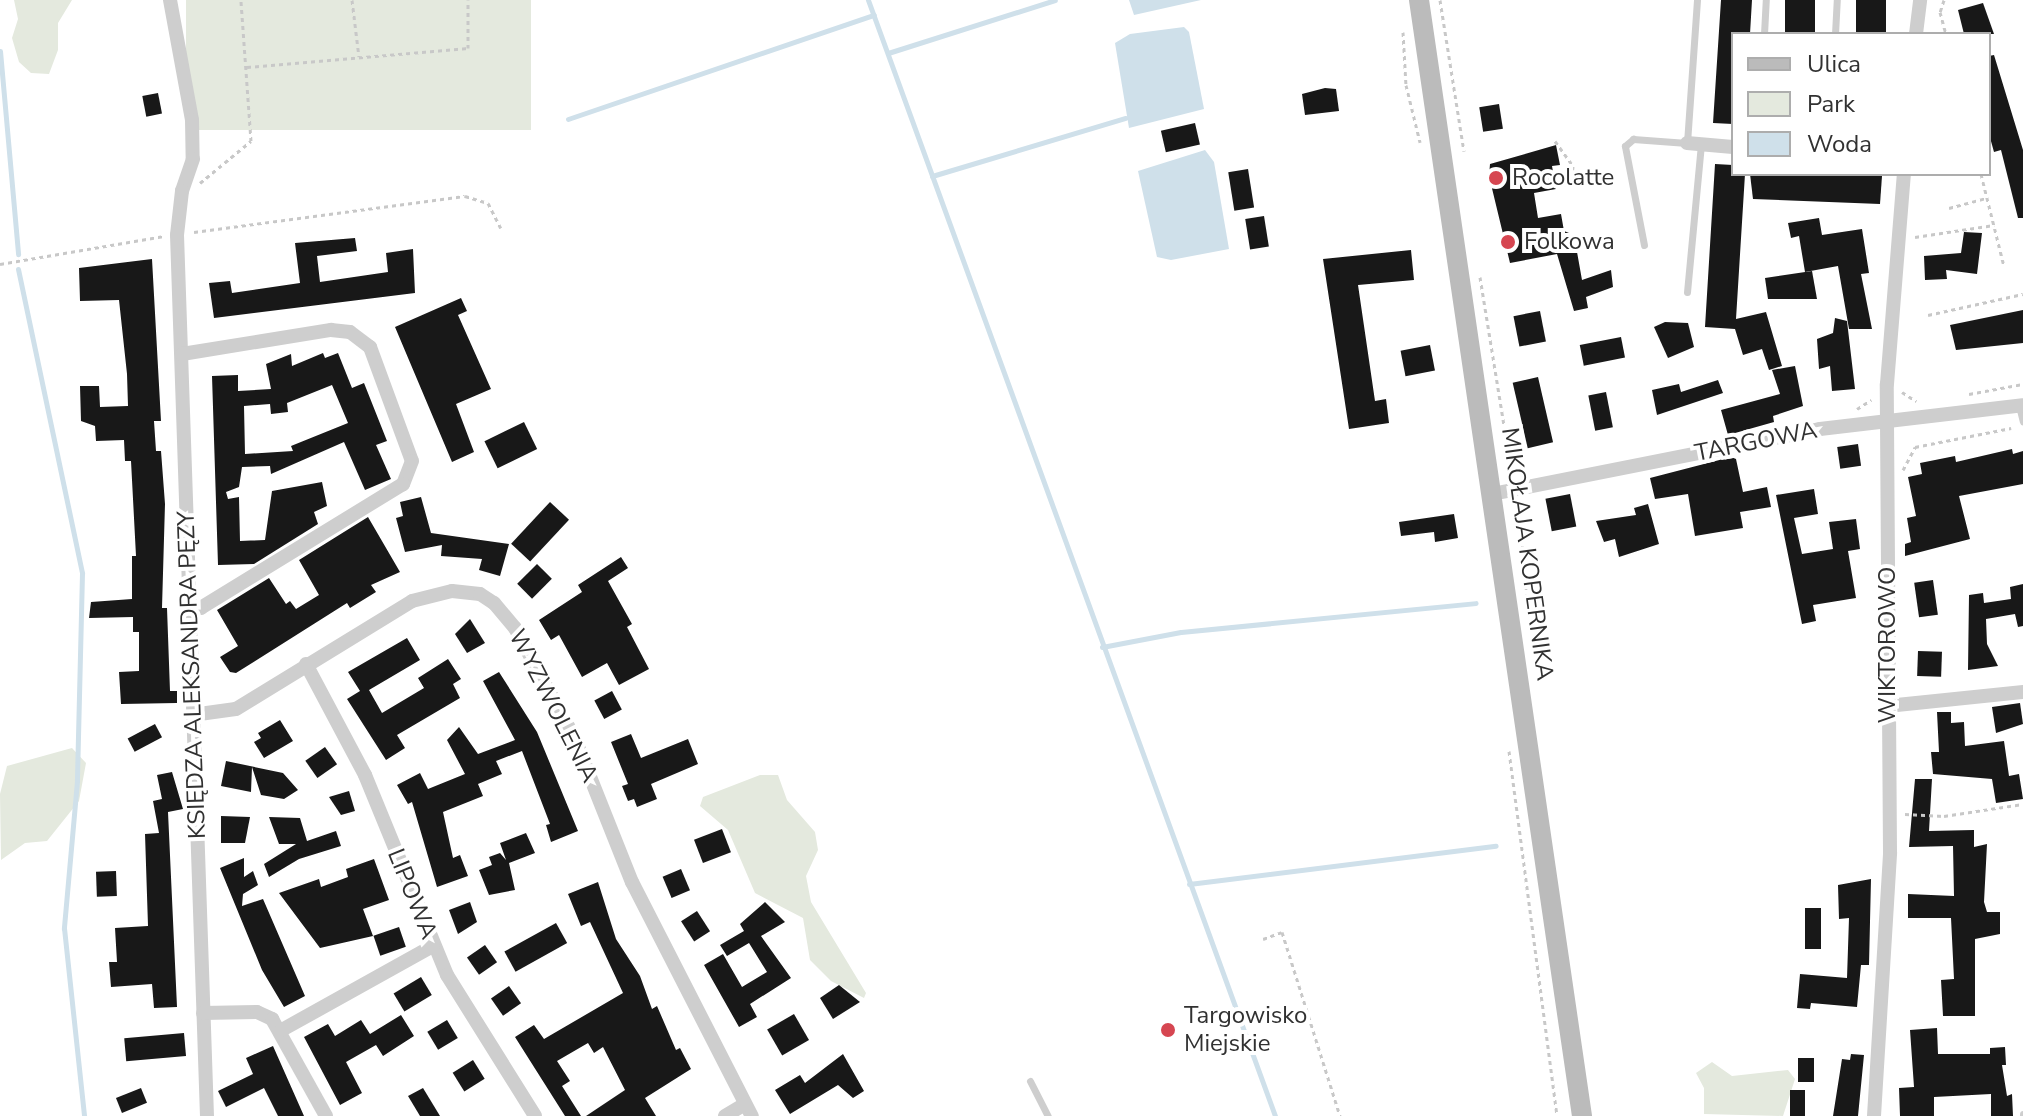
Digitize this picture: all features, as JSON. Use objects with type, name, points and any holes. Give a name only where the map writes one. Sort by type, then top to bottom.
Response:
[{"type":"main road","name":"MIKOŁAJA KOPERNIKA","points":[[1419,0],[1582,1116]]},
{"type":"street","points":[[170,0],[187,76]]},
{"type":"street","points":[[178,0],[187,76]]},
{"type":"street","points":[[1916,32],[1920,0]]},
{"type":"street","name":"KSIĘDZA ALEKSANDRA PĘZY","points":[[187,76],[193,159],[179,207],[177,235],[207,1116]]},
{"type":"street","points":[[1694,144],[1731,147]]},
{"type":"street","name":"WIKTOROWO","points":[[1874,1116],[1890,814],[1887,422],[1904,176]]},
{"type":"street","points":[[182,354],[331,330],[350,332],[370,347],[412,461],[403,484],[201,608],[190,608]]},
{"type":"street","name":"TARGOWA","points":[[1492,494],[1820,429],[2021,406]]},
{"type":"street","name":"WYZWOLENIA","points":[[192,715],[236,709],[412,601],[435,594],[480,594],[504,613],[575,739],[632,882],[749,1110]]},
{"type":"street","name":"LIPOWA","points":[[306,664],[365,775],[433,946],[535,1116]]},
{"type":"street","points":[[1887,706],[2023,692]]},
{"type":"street","points":[[280,1031],[433,946]]},
{"type":"street","points":[[203,1013],[257,1012],[280,1031],[326,1116]]},
{"type":"street","points":[[725,1116],[749,1110]]},
{"type":"lane","points":[[1687,292],[1697,0]]},
{"type":"lane","points":[[1764,32],[1766,0]]},
{"type":"lane","points":[[1835,32],[1837,0]]},
{"type":"lane","points":[[1644,245],[1625,146],[1633,139],[1694,144]]},
{"type":"lane","points":[[2021,406],[2023,424]]},
{"type":"lane","points":[[1030,1081],[1048,1116]]},
{"type":"path","points":[[179,207],[251,141],[241,0]]},
{"type":"path","points":[[352,0],[359,57]]},
{"type":"path","points":[[247,67],[468,48],[468,0]]},
{"type":"path","points":[[1440,0],[1464,151]]},
{"type":"path","points":[[1944,0],[1940,12],[1946,32]]},
{"type":"path","points":[[1404,19],[1406,85],[1422,156]]},
{"type":"path","points":[[1555,141],[1573,166],[1572,181],[1564,185]]},
{"type":"path","points":[[1982,176],[2004,266]]},
{"type":"path","points":[[0,264],[177,235],[465,196],[488,203],[501,228]]},
{"type":"path","points":[[1949,208],[1987,198]]},
{"type":"path","points":[[1914,250],[1916,236],[1994,225]]},
{"type":"path","points":[[1928,315],[2023,294]]},
{"type":"path","points":[[1903,378],[1902,392],[1919,404]]},
{"type":"path","points":[[1964,395],[2023,384]]},
{"type":"path","points":[[1842,413],[1864,405],[1874,395]]},
{"type":"path","points":[[1901,474],[1915,447],[2023,424]]},
{"type":"path","points":[[1513,477],[1519,479]]},
{"type":"path","points":[[1508,749],[1557,1116]]},
{"type":"path","points":[[1890,814],[1944,816],[2023,804]]},
{"type":"path","points":[[1263,939],[1282,932],[1340,1116]]},
{"type":"green space","points":[[14,0],[72,0],[58,23],[58,50],[49,74],[31,73],[19,62],[12,38],[18,19]]},
{"type":"green space","points":[[186,0],[531,0],[531,130],[186,130]]},
{"type":"green space","points":[[72,748],[86,763],[79,801],[47,841],[25,843],[1,860],[0,794],[7,766]]},
{"type":"green space","points":[[760,775],[778,775],[787,800],[815,832],[818,850],[806,876],[811,902],[866,993],[864,998],[831,981],[810,960],[803,918],[755,893],[728,830],[700,806],[703,797]]},
{"type":"green space","points":[[1712,1062],[1732,1076],[1788,1070],[1795,1079],[1783,1116],[1704,1114],[1704,1088],[1696,1073]]},
{"type":"water","points":[[1129,0],[1201,0],[1134,15]]},
{"type":"water","points":[[1184,27],[1189,32],[1204,109],[1129,128],[1115,43],[1130,34]]},
{"type":"water","points":[[1205,150],[1214,162],[1229,249],[1171,260],[1157,257],[1138,171]]},
{"type":"building","points":[[1721,0],[1752,0],[1750,32],[1731,32],[1731,124],[1713,123]]},
{"type":"building","points":[[1785,0],[1815,0],[1815,32],[1785,32]]},
{"type":"building","points":[[1856,0],[1886,0],[1886,32],[1856,32]]},
{"type":"building","points":[[1983,3],[1994,34],[1964,32],[1958,10]]},
{"type":"building","points":[[1994,55],[2023,150],[2023,218],[2018,218],[2001,150],[1994,152],[1991,141],[1991,56]]},
{"type":"building","points":[[1325,88],[1336,89],[1339,111],[1305,115],[1302,94]]},
{"type":"building","points":[[158,93],[162,114],[146,117],[142,96]]},
{"type":"building","points":[[1499,104],[1503,129],[1483,132],[1479,107]]},
{"type":"building","points":[[1195,123],[1200,144],[1166,152],[1161,131]]},
{"type":"building","points":[[1556,145],[1560,165],[1552,166],[1556,189],[1534,193],[1538,218],[1561,214],[1564,231],[1574,235],[1582,280],[1611,270],[1613,287],[1586,297],[1588,308],[1574,311],[1557,254],[1510,263],[1489,176],[1490,164]]},
{"type":"building","points":[[1715,164],[1731,165],[1731,176],[1745,176],[1736,319],[1766,312],[1782,366],[1769,370],[1762,349],[1743,355],[1735,329],[1705,327]]},
{"type":"building","points":[[1248,169],[1254,208],[1234,211],[1228,172]]},
{"type":"building","points":[[1750,176],[1882,176],[1880,204],[1753,199]]},
{"type":"building","points":[[1264,216],[1269,247],[1250,250],[1245,219]]},
{"type":"building","points":[[1819,218],[1822,235],[1862,229],[1869,273],[1861,274],[1872,329],[1849,329],[1838,266],[1805,272],[1799,236],[1791,238],[1788,223]]},
{"type":"building","points":[[1964,232],[1982,233],[1977,274],[1946,270],[1947,279],[1925,280],[1924,256],[1961,253]]},
{"type":"building","points":[[355,238],[357,251],[317,256],[320,282],[388,272],[386,253],[413,249],[415,293],[214,318],[209,283],[230,281],[232,293],[300,283],[295,243]]},
{"type":"building","points":[[1411,250],[1414,280],[1358,285],[1375,401],[1386,399],[1389,423],[1349,429],[1323,259]]},
{"type":"building","points":[[152,259],[161,421],[154,421],[156,451],[161,451],[165,504],[162,608],[167,608],[170,691],[177,691],[177,703],[121,704],[119,672],[139,671],[139,632],[133,632],[133,617],[89,618],[91,602],[132,599],[132,556],[136,556],[131,461],[125,461],[124,440],[96,441],[95,426],[81,421],[80,386],[99,386],[100,407],[128,406],[127,374],[119,300],[80,301],[79,268]]},
{"type":"building","points":[[1812,271],[1817,299],[1768,299],[1765,278]]},
{"type":"building","points":[[461,298],[467,311],[458,315],[491,389],[456,404],[474,452],[452,462],[395,327]]},
{"type":"building","points":[[2023,310],[2023,343],[1956,350],[1950,325]]},
{"type":"building","points":[[1540,311],[1546,341],[1519,347],[1513,316]]},
{"type":"building","points":[[1835,318],[1847,321],[1855,389],[1832,391],[1830,366],[1819,369],[1817,339],[1833,333]]},
{"type":"building","points":[[1665,322],[1688,323],[1694,347],[1668,358],[1654,327]]},
{"type":"building","points":[[1621,337],[1625,358],[1584,366],[1580,345]]},
{"type":"building","points":[[1430,345],[1435,371],[1406,376],[1401,351]]},
{"type":"building","points":[[323,353],[325,358],[338,353],[352,388],[364,383],[387,441],[376,445],[391,479],[365,490],[344,442],[271,474],[270,466],[242,467],[239,487],[226,492],[228,499],[239,497],[240,541],[265,540],[272,491],[322,482],[327,506],[314,512],[318,524],[254,564],[218,565],[212,376],[238,375],[238,391],[271,389],[266,364],[291,354],[292,366]],"holes":[[[332,385],[348,423],[291,446],[293,451],[245,454],[244,406],[270,404],[271,414],[288,412],[287,403]]]},
{"type":"building","points":[[1795,366],[1803,406],[1773,416],[1774,422],[1728,435],[1721,410],[1780,394],[1772,370]]},
{"type":"building","points":[[1538,377],[1553,442],[1528,448],[1513,383]]},
{"type":"building","points":[[1718,380],[1723,393],[1657,415],[1652,390],[1679,384],[1681,392]]},
{"type":"building","points":[[1606,392],[1613,427],[1595,431],[1588,395]]},
{"type":"building","points":[[524,422],[537,449],[498,468],[484,441]]},
{"type":"building","points":[[1858,444],[1861,466],[1840,469],[1837,447]]},
{"type":"building","points":[[2012,449],[2013,454],[2023,451],[2023,484],[1959,496],[1970,539],[1905,556],[1905,544],[1911,542],[1907,518],[1916,516],[1908,477],[1922,474],[1920,463],[1955,456],[1956,462]]},
{"type":"building","points":[[1731,457],[1736,459],[1743,492],[1767,487],[1771,507],[1740,512],[1743,528],[1695,536],[1688,494],[1655,499],[1650,478]]},
{"type":"building","points":[[1814,489],[1818,514],[1794,518],[1802,554],[1833,549],[1829,522],[1856,519],[1860,549],[1848,551],[1856,598],[1813,605],[1816,621],[1802,624],[1776,495]]},
{"type":"building","points":[[1570,494],[1576,526],[1552,531],[1545,499]]},
{"type":"building","points":[[421,497],[431,533],[509,544],[500,576],[479,570],[482,559],[441,556],[442,545],[405,552],[396,518],[403,516],[400,502]]},
{"type":"building","points":[[550,502],[569,520],[530,561],[511,544]]},
{"type":"building","points":[[1648,504],[1659,544],[1619,557],[1615,539],[1604,542],[1596,521],[1636,515],[1634,508]]},
{"type":"building","points":[[1454,514],[1458,538],[1435,542],[1434,532],[1401,536],[1399,522]]},
{"type":"building","points":[[368,517],[400,572],[371,585],[376,592],[350,608],[347,603],[236,673],[230,672],[220,657],[238,646],[217,610],[269,578],[286,604],[290,601],[296,609],[319,595],[299,560]]},
{"type":"building","points":[[621,557],[628,568],[608,581],[632,624],[627,627],[649,669],[619,685],[607,663],[582,677],[559,635],[551,640],[539,620],[582,592],[578,585]]},
{"type":"building","points":[[537,564],[552,579],[532,599],[517,584]]},
{"type":"building","points":[[1933,580],[1938,615],[1919,617],[1914,583]]},
{"type":"building","points":[[2023,584],[2023,626],[2018,627],[2015,614],[1986,619],[1987,644],[1998,666],[1968,670],[1969,595],[1983,593],[1984,603],[2011,599],[2010,587]]},
{"type":"building","points":[[470,619],[485,643],[467,653],[455,634]]},
{"type":"building","points":[[407,638],[420,660],[369,690],[382,713],[424,688],[418,678],[448,659],[461,679],[453,684],[460,698],[397,735],[405,748],[386,760],[347,699],[360,691],[348,672]]},
{"type":"building","points":[[1918,651],[1942,652],[1941,677],[1917,676]]},
{"type":"building","points":[[499,672],[537,732],[578,831],[551,842],[546,825],[550,824],[522,751],[496,761],[502,774],[478,784],[483,796],[443,812],[453,858],[460,855],[468,876],[437,887],[412,802],[408,804],[397,785],[420,773],[428,789],[465,774],[447,740],[459,727],[478,754],[515,740],[483,681]]},
{"type":"building","points":[[612,691],[622,710],[604,719],[594,700]]},
{"type":"building","points":[[2020,703],[2023,724],[1996,733],[1992,707]]},
{"type":"building","points":[[1937,712],[1951,712],[1951,723],[1964,722],[1965,746],[2004,741],[2009,776],[2019,774],[2023,799],[1996,803],[1992,779],[1933,774],[1931,752],[1939,752]]},
{"type":"building","points":[[280,720],[293,741],[264,758],[254,742],[261,738],[258,733]]},
{"type":"building","points":[[155,724],[162,737],[135,752],[128,739]]},
{"type":"building","points":[[631,734],[641,758],[688,739],[698,764],[651,784],[657,799],[637,807],[634,799],[628,801],[622,786],[628,784],[611,742]]},
{"type":"building","points":[[325,747],[337,764],[317,778],[305,761]]},
{"type":"building","points":[[226,761],[283,773],[298,790],[284,799],[261,795],[252,767],[251,792],[221,786]]},
{"type":"building","points":[[172,772],[183,809],[168,812],[177,1007],[154,1008],[152,984],[111,987],[109,962],[117,962],[115,928],[148,926],[145,834],[159,833],[153,801],[162,799],[157,775]]},
{"type":"building","points":[[1915,779],[1932,779],[1929,831],[1974,830],[1974,847],[1987,844],[1984,902],[1987,912],[2000,912],[2000,934],[1975,939],[1975,1016],[1943,1016],[1941,980],[1954,979],[1951,918],[1908,918],[1908,894],[1954,896],[1953,846],[1909,847]]},
{"type":"building","points":[[349,791],[355,811],[341,815],[329,797]]},
{"type":"building","points":[[221,816],[250,817],[245,843],[221,843]]},
{"type":"building","points":[[269,817],[300,818],[307,841],[336,831],[341,846],[299,859],[269,877],[264,864],[296,844],[279,844]]},
{"type":"building","points":[[722,829],[731,852],[703,863],[694,840]]},
{"type":"building","points":[[526,833],[535,853],[509,863],[515,890],[489,895],[479,870],[492,865],[489,857],[500,853],[506,860],[500,843]]},
{"type":"building","points":[[244,858],[244,877],[253,871],[258,885],[243,894],[242,906],[263,899],[305,996],[284,1007],[262,970],[220,868]]},
{"type":"building","points":[[374,859],[389,900],[363,909],[373,936],[320,948],[279,893],[319,879],[321,887],[348,877],[346,869]]},
{"type":"building","points":[[681,869],[690,890],[672,898],[663,877]]},
{"type":"building","points":[[116,871],[117,896],[97,897],[96,872]]},
{"type":"building","points":[[1871,879],[1869,965],[1861,965],[1857,1007],[1811,1003],[1810,1009],[1797,1008],[1800,974],[1847,978],[1849,918],[1839,919],[1838,885]]},
{"type":"building","points":[[598,882],[616,939],[640,976],[652,1009],[657,1006],[676,1050],[680,1048],[691,1069],[645,1098],[656,1116],[586,1116],[625,1090],[603,1047],[594,1053],[588,1043],[557,1061],[570,1081],[562,1086],[581,1116],[565,1116],[515,1037],[534,1025],[544,1039],[623,993],[590,922],[581,926],[568,894]]},
{"type":"building","points":[[470,902],[477,922],[458,934],[449,910]]},
{"type":"building","points":[[765,902],[785,922],[761,936],[791,978],[750,1004],[757,1017],[739,1027],[704,965],[723,954],[742,987],[767,972],[749,943],[727,956],[720,945],[744,931],[740,924]]},
{"type":"building","points":[[1805,908],[1821,908],[1821,949],[1805,949]]},
{"type":"building","points":[[697,911],[710,931],[694,941],[681,921]]},
{"type":"building","points":[[556,923],[567,943],[516,972],[504,952]]},
{"type":"building","points":[[399,927],[406,947],[380,956],[373,936]]},
{"type":"building","points":[[485,945],[497,962],[479,975],[467,958]]},
{"type":"building","points":[[421,977],[432,995],[404,1011],[394,993]]},
{"type":"building","points":[[839,985],[860,1002],[833,1019],[820,998]]},
{"type":"building","points":[[509,986],[521,1003],[503,1016],[491,999]]},
{"type":"building","points":[[794,1014],[809,1040],[782,1055],[767,1030]]},
{"type":"building","points":[[401,1015],[414,1036],[383,1056],[376,1045],[346,1062],[362,1093],[340,1105],[304,1037],[328,1024],[335,1036],[361,1020],[370,1034]]},
{"type":"building","points":[[447,1020],[458,1038],[438,1050],[427,1032]]},
{"type":"building","points":[[1937,1028],[1938,1054],[1990,1054],[1990,1048],[2005,1047],[2006,1065],[2002,1065],[2007,1096],[2012,1094],[2013,1116],[1991,1116],[1991,1094],[1934,1097],[1934,1116],[1900,1116],[1899,1088],[1914,1087],[1910,1030]]},
{"type":"building","points":[[184,1033],[186,1056],[126,1061],[124,1038]]},
{"type":"building","points":[[273,1046],[304,1116],[278,1116],[264,1088],[226,1107],[218,1091],[253,1074],[246,1058]]},
{"type":"building","points":[[843,1054],[864,1091],[853,1098],[838,1085],[790,1114],[775,1090],[800,1075],[805,1083]]},
{"type":"building","points":[[1851,1054],[1864,1055],[1858,1116],[1833,1116],[1842,1059],[1850,1060]]},
{"type":"building","points":[[1798,1058],[1814,1058],[1814,1082],[1798,1082]]},
{"type":"building","points":[[473,1060],[485,1079],[464,1091],[453,1073]]},
{"type":"building","points":[[141,1088],[147,1103],[122,1113],[116,1098]]},
{"type":"building","points":[[423,1088],[440,1116],[420,1116],[408,1096]]},
{"type":"building","points":[[1790,1090],[1805,1090],[1805,1116],[1790,1116]]},
{"type":"waterway","points":[[868,0],[1275,1116]]},
{"type":"waterway","points":[[888,53],[1055,0]]},
{"type":"waterway","points":[[568,119],[874,15]]},
{"type":"waterway","points":[[0,51],[18,254]]},
{"type":"waterway","points":[[932,176],[1125,118]]},
{"type":"waterway","points":[[18,269],[82,573],[77,781],[64,928],[84,1116]]},
{"type":"waterway","points":[[1102,647],[1181,632],[1476,603]]},
{"type":"waterway","points":[[1189,884],[1496,846]]},
{"type":"place","name":"Rocolatte","points":[[1496,178]]},
{"type":"place","name":"Folkowa","points":[[1508,242]]},
{"type":"place","name":"Targowisko Miejskie","points":[[1168,1030]]}]
